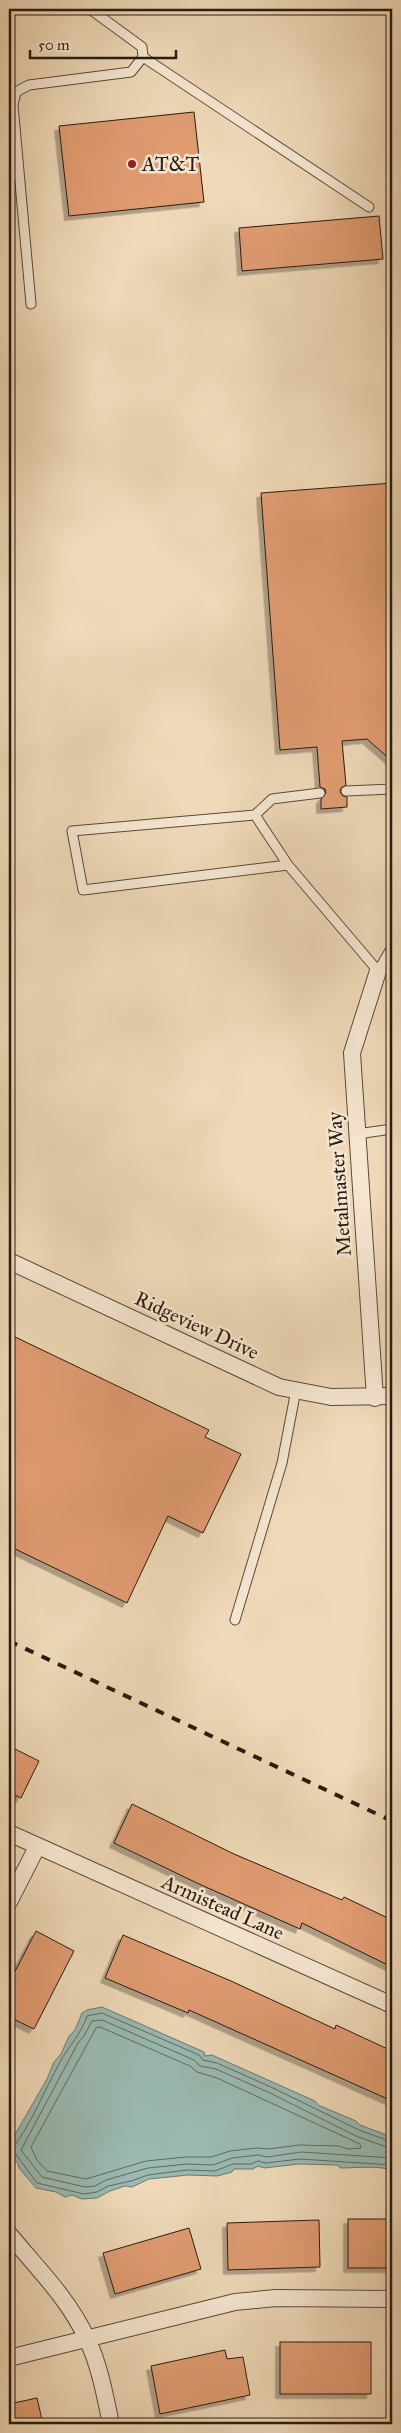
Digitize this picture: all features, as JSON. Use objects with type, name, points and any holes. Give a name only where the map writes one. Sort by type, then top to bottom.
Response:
[{"type":"street","name":"Metalmaster Way","points":[[375,1398],[352,1053],[378,971]]},
{"type":"street","name":"Ridgeview Drive","points":[[9,1261],[279,1387],[331,1397],[375,1398],[392,1396]]},
{"type":"street","name":"Armistead Lane","points":[[9,1832],[37,1847],[392,2005]]},
{"type":"street","points":[[9,1902],[37,1847]]},
{"type":"street","points":[[9,2234],[68,2306],[87,2339],[100,2373],[111,2424]]},
{"type":"street","points":[[9,2358],[236,2302],[276,2298],[392,2299]]},
{"type":"lane","points":[[31,304],[13,105],[16,92],[29,85],[131,72],[143,57],[142,47],[90,9]]},
{"type":"lane","points":[[143,57],[369,207]]},
{"type":"lane","points":[[346,791],[392,789]]},
{"type":"lane","points":[[288,865],[83,890],[72,831],[255,815],[272,799],[320,793]]},
{"type":"lane","points":[[255,815],[288,865],[378,971],[392,947]]},
{"type":"lane","points":[[358,1134],[392,1129]]},
{"type":"lane","points":[[235,1620],[282,1463],[296,1390]]},
{"type":"water","points":[[102,2007],[204,2052],[205,2056],[212,2055],[315,2101],[318,2105],[356,2121],[360,2125],[392,2137],[392,2171],[376,2167],[341,2168],[337,2165],[299,2164],[264,2168],[258,2166],[253,2169],[234,2169],[232,2172],[217,2176],[188,2175],[149,2179],[132,2187],[125,2186],[110,2191],[97,2198],[82,2199],[72,2195],[65,2197],[56,2192],[36,2188],[13,2159],[9,2145],[47,2079],[54,2062],[61,2054],[69,2036],[75,2030],[82,2013]]},
{"type":"building","name":"AT&T","points":[[194,112],[204,202],[69,216],[59,126]]},
{"type":"building","points":[[379,216],[383,259],[242,271],[239,228]]},
{"type":"building","points":[[392,483],[392,761],[367,739],[342,741],[346,785],[341,788],[340,792],[343,796],[347,797],[347,807],[321,809],[321,799],[326,793],[325,789],[320,787],[317,747],[280,750],[261,493]]},
{"type":"building","points":[[9,1334],[209,1430],[205,1437],[241,1454],[203,1533],[168,1516],[127,1603],[9,1546]]},
{"type":"building","points":[[9,1746],[39,1761],[21,1798],[9,1792]]},
{"type":"building","points":[[132,1804],[234,1854],[342,1900],[344,1897],[392,1920],[392,1967],[302,1923],[300,1929],[199,1884],[114,1843]]},
{"type":"building","points":[[36,1931],[74,1951],[34,2029],[9,2017],[9,1983]]},
{"type":"building","points":[[123,1935],[231,1981],[335,2029],[336,2025],[392,2051],[392,2101],[189,2010],[188,2013],[105,1978]]},
{"type":"building","points":[[348,2219],[392,2219],[392,2268],[348,2268]]},
{"type":"building","points":[[319,2220],[320,2267],[228,2270],[227,2223]]},
{"type":"building","points":[[189,2228],[201,2269],[115,2294],[103,2253]]},
{"type":"building","points":[[280,2342],[371,2342],[371,2394],[280,2394]]},
{"type":"building","points":[[225,2350],[227,2359],[243,2357],[250,2395],[160,2414],[151,2366]]},
{"type":"building","points":[[37,2398],[43,2424],[9,2424],[9,2404]]},
{"type":"railway","points":[[9,1641],[392,1821]]},
{"type":"place","name":"AT&T","points":[[132,164]]}]
